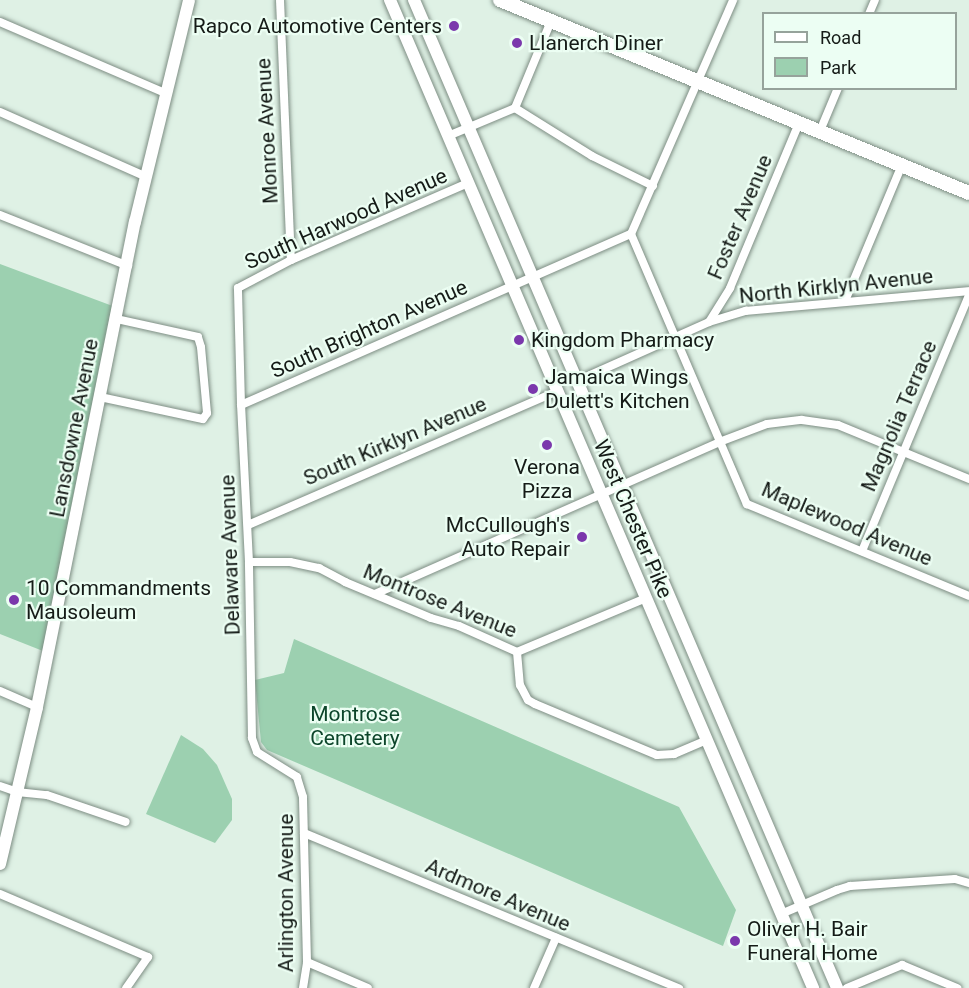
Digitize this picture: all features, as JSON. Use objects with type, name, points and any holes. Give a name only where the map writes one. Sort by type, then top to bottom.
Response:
[{"type":"highway","points":[[509,2],[969,193]]},
{"type":"main road","name":"Lansdowne Avenue","points":[[0,864],[37,707],[116,319],[165,93],[189,0]]},
{"type":"main road","name":"West Chester Pike","points":[[390,0],[813,988]]},
{"type":"main road","name":"West Chester Pike","points":[[414,0],[837,988]]},
{"type":"street","name":"Monroe Avenue","points":[[280,0],[291,260]]},
{"type":"street","points":[[631,234],[733,0]]},
{"type":"street","points":[[448,136],[515,108],[551,21]]},
{"type":"street","points":[[0,22],[165,93]]},
{"type":"street","points":[[820,131],[837,90]]},
{"type":"street","points":[[515,108],[582,150],[653,186]]},
{"type":"street","points":[[0,112],[147,177]]},
{"type":"street","name":"Foster Avenue","points":[[709,322],[730,288],[799,123]]},
{"type":"street","points":[[845,301],[902,165]]},
{"type":"street","name":"South Harwood Avenue","points":[[238,288],[291,260],[468,183]]},
{"type":"street","points":[[0,215],[128,266]]},
{"type":"street","name":"South Brighton Avenue","points":[[241,405],[631,234]]},
{"type":"street","name":"Maplewood Avenue","points":[[631,234],[722,441],[747,504],[969,596]]},
{"type":"street","name":"Delaware Avenue","points":[[238,288],[241,405],[248,525],[252,738],[257,752],[297,777],[303,797]]},
{"type":"street","name":"North Kirklyn Avenue","points":[[577,381],[709,322],[760,309],[969,293]]},
{"type":"street","name":"Magnolia Terrace","points":[[862,551],[969,293]]},
{"type":"street","points":[[100,397],[203,419],[207,413],[198,337],[116,319]]},
{"type":"street","name":"South Kirklyn Avenue","points":[[248,525],[557,391]]},
{"type":"street","points":[[375,594],[722,441],[767,424],[802,420],[838,425],[969,479]]},
{"type":"street","name":"Montrose Avenue","points":[[249,562],[290,562],[319,568],[375,594],[459,626],[517,652],[646,598]]},
{"type":"street","points":[[517,652],[520,685],[528,700],[535,704],[657,755],[674,754],[707,740]]},
{"type":"street","points":[[0,692],[37,707]]},
{"type":"street","points":[[0,786],[17,792],[47,795],[126,822]]},
{"type":"street","name":"Arlington Avenue","points":[[303,797],[307,962],[303,988]]},
{"type":"street","name":"Ardmore Avenue","points":[[304,833],[679,988]]},
{"type":"street","points":[[781,914],[850,886],[955,879],[969,883]]},
{"type":"street","points":[[0,894],[148,957],[126,988]]},
{"type":"street","points":[[534,988],[556,938]]},
{"type":"street","points":[[307,962],[368,988]]},
{"type":"street","points":[[847,988],[902,965],[957,988]]},
{"type":"green space","points":[[0,264],[118,308],[48,653],[0,634]]},
{"type":"green space","name":"Montrose Cemetery","points":[[294,639],[679,807],[736,910],[723,946],[267,750],[261,742],[255,680],[284,673]]},
{"type":"green space","points":[[181,735],[203,749],[217,765],[232,799],[232,820],[215,843],[146,814]]},
{"type":"place","name":"Rapco Automotive Centers","points":[[454,26]]},
{"type":"place","name":"Llanerch Diner","points":[[517,43]]},
{"type":"place","name":"Kingdom Pharmacy","points":[[519,340]]},
{"type":"place","name":"Jamaica Wings Dulett's Kitchen","points":[[533,389]]},
{"type":"place","name":"Verona Pizza","points":[[547,445]]},
{"type":"place","name":"McCullough's Auto Repair","points":[[582,537]]},
{"type":"place","name":"10 Commandments Mausoleum","points":[[14,600]]},
{"type":"place","name":"Oliver H. Bair Funeral Home","points":[[735,941]]}]
